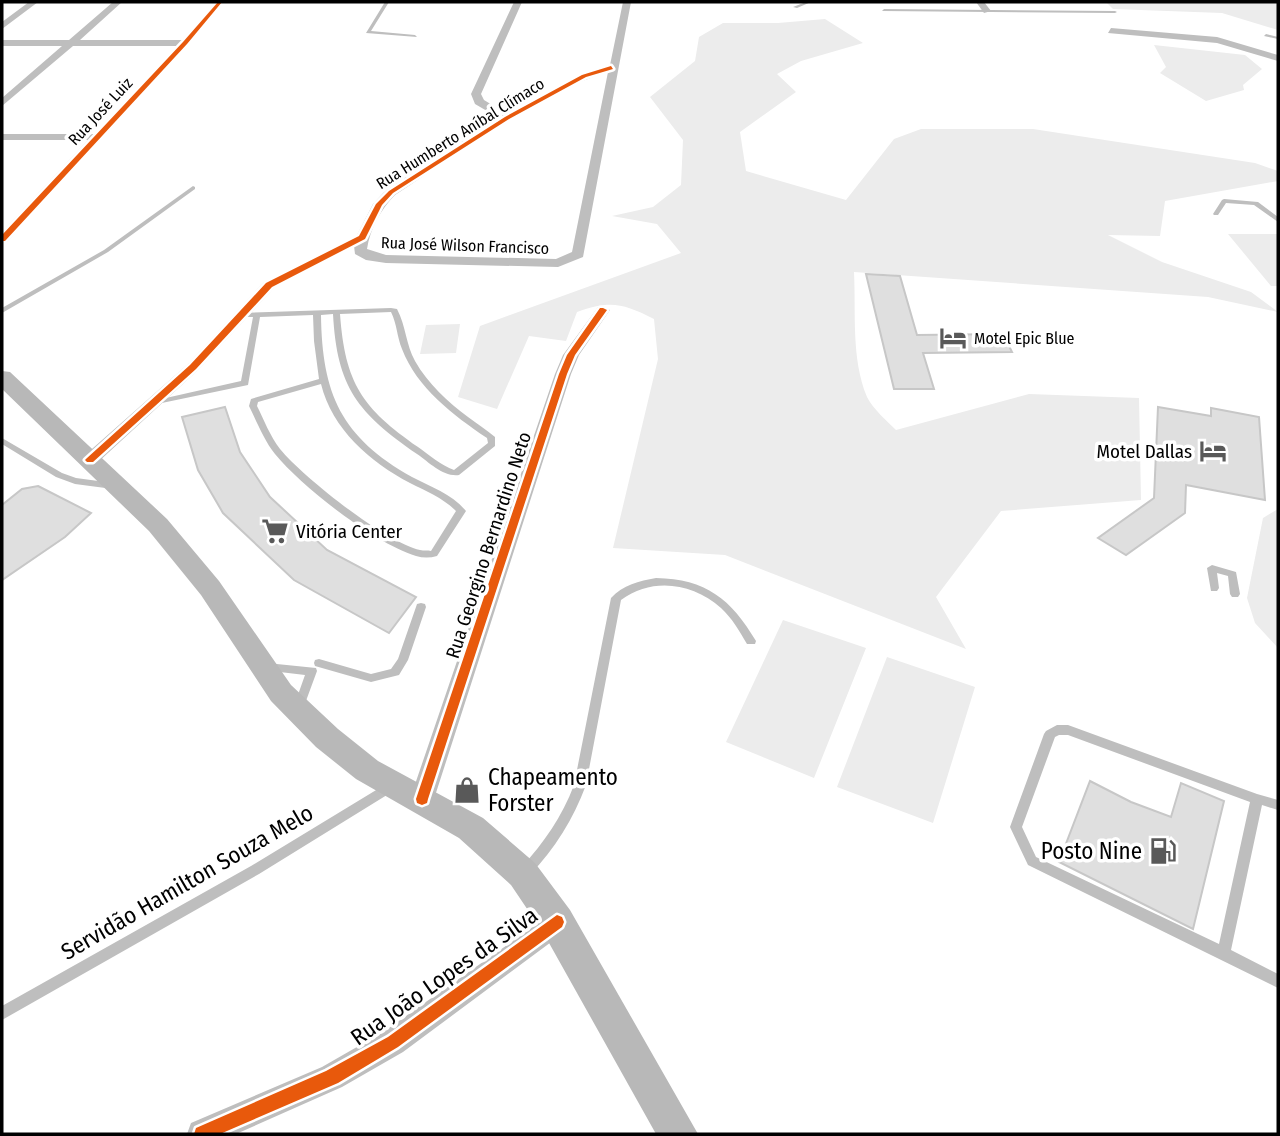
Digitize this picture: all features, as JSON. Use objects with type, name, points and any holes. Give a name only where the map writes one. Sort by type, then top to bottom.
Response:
[{"type":"main road","points":[[2,377],[158,525],[210,588],[262,667],[298,710],[349,757],[471,828],[523,874],[557,922],[678,1134]]},
{"type":"street","points":[[2,26],[34,2]]},
{"type":"street","points":[[2,103],[118,2]]},
{"type":"street","name":"Rua José Luiz","points":[[2,239],[220,2]]},
{"type":"street","points":[[508,118],[479,102],[476,94],[518,2]]},
{"type":"street","name":"Rua José Wilson Francisco","points":[[362,237],[360,251],[363,255],[386,259],[558,263],[574,259],[578,254],[611,68],[626,2]]},
{"type":"street","points":[[980,2],[987,11]]},
{"type":"street","points":[[1111,32],[1169,33],[1278,50]]},
{"type":"street","points":[[1233,41],[1278,58]]},
{"type":"street","points":[[2,43],[185,43]]},
{"type":"street","name":"Rua Humberto Aníbal Clímaco","points":[[362,237],[384,198],[508,118],[575,80],[611,68]]},
{"type":"street","points":[[2,137],[97,137]]},
{"type":"street","points":[[90,460],[157,402],[259,293],[280,278],[362,237]]},
{"type":"street","name":"Rua Georgino Bernardino Neto","points":[[422,799],[563,374],[571,355],[603,310]]},
{"type":"street","name":"Rua João Lopes da Silva","points":[[202,1134],[332,1077],[393,1042],[557,922]]},
{"type":"lane","points":[[387,2],[368,32],[415,36]]},
{"type":"lane","points":[[796,7],[809,2]]},
{"type":"lane","points":[[884,10],[1115,12]]},
{"type":"lane","points":[[1266,35],[1278,38]]},
{"type":"lane","points":[[2,311],[106,251],[193,188]]},
{"type":"lane","points":[[1216,214],[1224,201],[1251,202],[1278,220]]},
{"type":"lane","points":[[241,315],[336,312],[394,312],[406,349],[430,388],[453,411],[491,437],[492,444],[456,473],[449,472],[385,427],[357,397],[341,366],[336,339],[336,312]]},
{"type":"lane","points":[[317,313],[316,353],[322,381],[344,428],[384,465],[461,511],[433,554],[418,556],[344,513],[278,453],[253,406],[254,401],[322,381]]},
{"type":"lane","points":[[157,402],[246,383],[257,315]]},
{"type":"lane","points":[[2,441],[59,475],[75,481],[115,487]]},
{"type":"lane","points":[[1214,588],[1212,568],[1233,574],[1235,594]]},
{"type":"lane","points":[[523,874],[555,839],[570,815],[580,785],[616,598],[629,586],[652,580],[675,582],[724,605],[751,641]]},
{"type":"lane","points":[[319,663],[371,678],[395,673],[403,660],[421,607]]},
{"type":"lane","points":[[262,667],[312,671],[298,710]]},
{"type":"lane","points":[[1278,805],[1068,730],[1057,730],[1050,734],[1016,827],[1032,861],[1278,981]]},
{"type":"lane","name":"Servidão Hamilton Souza Melo","points":[[2,1013],[255,870],[393,785]]},
{"type":"lane","points":[[1224,953],[1257,799]]},
{"type":"shaded area","points":[[1106,2],[1278,2],[1278,30],[1222,13],[1113,9]]},
{"type":"shaded area","points":[[825,19],[863,43],[801,61],[777,74],[796,92],[740,132],[746,171],[846,200],[894,139],[921,129],[1033,129],[1255,163],[1278,171],[1278,181],[1165,201],[1160,236],[1108,235],[1162,262],[1251,292],[1278,312],[1208,297],[854,272],[858,367],[867,397],[880,415],[896,430],[1029,394],[1139,398],[1141,500],[1001,511],[936,597],[966,649],[725,555],[613,548],[658,359],[654,319],[616,305],[577,312],[566,341],[529,336],[497,409],[458,397],[480,326],[681,253],[657,224],[612,216],[653,207],[681,185],[683,140],[650,97],[695,61],[699,37],[723,23],[778,23]]},
{"type":"shaded area","points":[[1154,45],[1245,55],[1262,69],[1243,85],[1244,90],[1206,101],[1160,73],[1166,67]]},
{"type":"shaded area","points":[[1228,234],[1278,234],[1278,286],[1271,286]]},
{"type":"shaded area","points":[[460,324],[456,353],[420,354],[426,325]]},
{"type":"shaded area","points":[[1278,509],[1278,648],[1255,623],[1247,598],[1263,518]]},
{"type":"shaded area","points":[[783,620],[866,648],[814,778],[726,742]]},
{"type":"shaded area","points":[[887,657],[975,687],[933,823],[837,787]]},
{"type":"building","points":[[866,274],[900,276],[917,335],[1003,334],[1012,352],[923,353],[934,389],[894,389]]},
{"type":"building","name":"Vitória Center","points":[[225,407],[240,452],[270,497],[327,550],[416,597],[389,633],[294,580],[223,513],[198,470],[182,417]]},
{"type":"building","points":[[1158,407],[1211,416],[1211,408],[1259,417],[1265,500],[1186,485],[1185,513],[1126,555],[1098,538],[1154,498]]},
{"type":"building","points":[[38,486],[91,513],[65,537],[2,580],[2,505],[22,489]]},
{"type":"building","name":"Posto Nine","points":[[1090,781],[1131,802],[1171,817],[1181,783],[1224,801],[1193,929],[1059,862]]},
{"type":"cycle path","points":[[2,239],[220,2]]},
{"type":"cycle path","points":[[90,460],[193,367],[269,285],[362,237],[379,204],[391,192],[507,118],[584,76],[611,68]]},
{"type":"cycle path","points":[[422,799],[563,374],[571,355],[603,310]]},
{"type":"cycle path","points":[[202,1134],[332,1077],[393,1042],[557,922]]},
{"type":"place","name":"Motel Epic Blue","points":[[953,338]]},
{"type":"place","name":"Motel Dallas","points":[[1213,451]]},
{"type":"place","name":"Vitória Center","points":[[275,531]]},
{"type":"place","name":"Chapeamento Forster","points":[[467,790]]},
{"type":"place","name":"Posto Nine","points":[[1163,851]]}]
